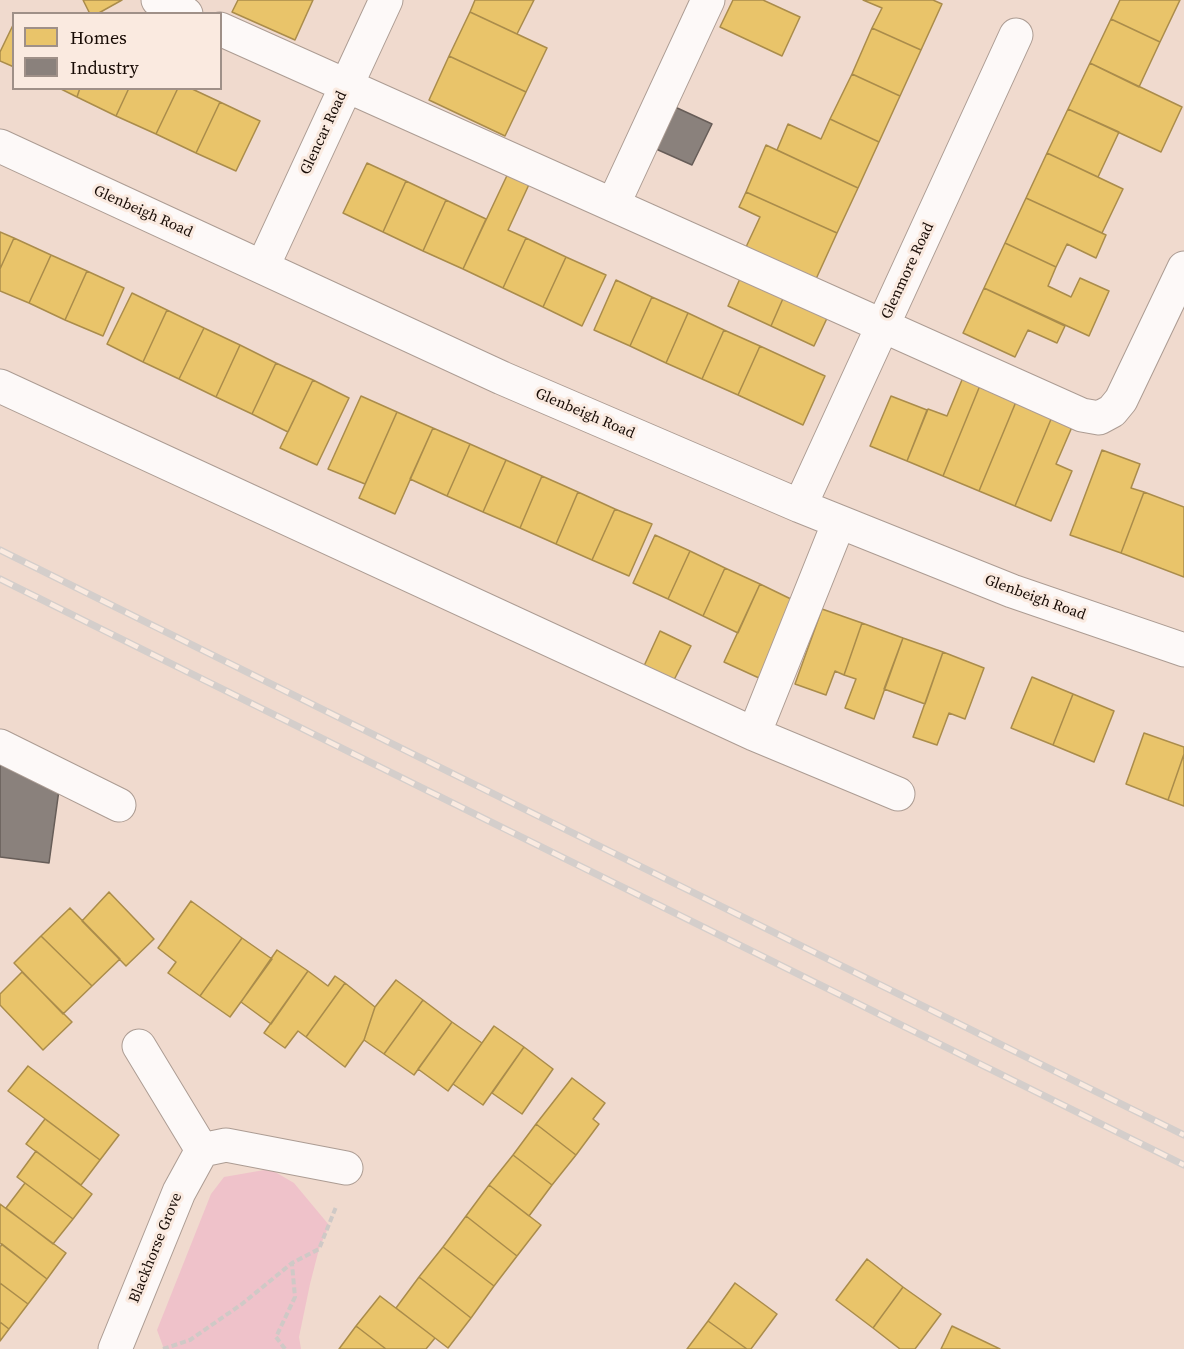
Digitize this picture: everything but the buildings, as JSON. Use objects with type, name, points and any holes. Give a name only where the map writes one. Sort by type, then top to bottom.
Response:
[{"type":"street","points":[[158,0],[182,12]]},
{"type":"street","name":"Glencar Road","points":[[262,266],[386,0]]},
{"type":"street","points":[[613,205],[708,0]]},
{"type":"street","points":[[222,30],[1082,415],[1099,418],[1112,411],[1121,400],[1184,268]]},
{"type":"street","name":"Glenmore Road","points":[[801,506],[1016,35]]},
{"type":"street","name":"Glenbeigh Road","points":[[0,146],[502,378],[801,506],[1012,591],[1184,650]]},
{"type":"street","points":[[0,386],[754,734],[898,794]]},
{"type":"street","points":[[754,734],[839,522]]},
{"type":"street","points":[[0,746],[119,805]]},
{"type":"street","points":[[139,1046],[202,1150],[226,1145],[346,1168]]},
{"type":"street","name":"Blackhorse Grove","points":[[115,1349],[179,1192],[202,1150]]},
{"type":"path","points":[[163,1349],[190,1340],[242,1304],[292,1263],[319,1249],[335,1210],[346,1168]]},
{"type":"path","points":[[285,1349],[276,1337],[295,1297],[292,1263]]},
{"type":"shaded area","points":[[270,1169],[294,1183],[329,1225],[319,1249],[310,1284],[299,1337],[301,1349],[164,1349],[157,1330],[211,1194],[224,1177]]},
{"type":"railway","points":[[0,550],[1184,1135]]},
{"type":"railway","points":[[0,579],[1184,1165]]}]
